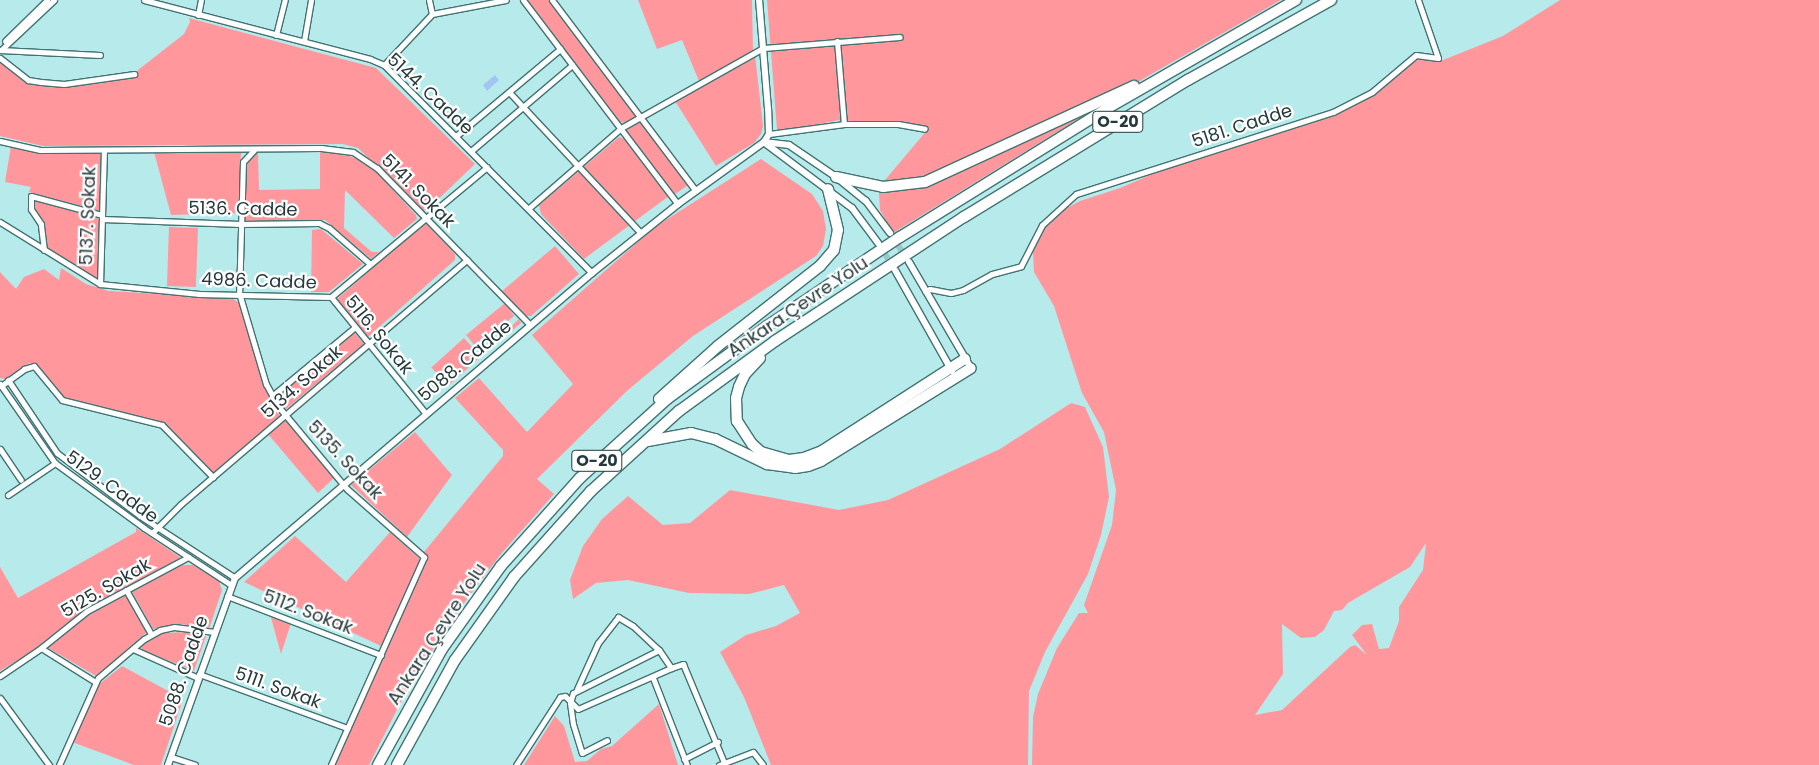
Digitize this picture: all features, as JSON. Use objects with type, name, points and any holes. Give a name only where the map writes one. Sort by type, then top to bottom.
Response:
[{"type":"highway","name":"Ankara Çevre Yolu","points":[[378,765],[415,693],[479,594],[556,503],[630,431],[718,361],[900,237],[1178,66],[1296,0]]},
{"type":"highway","name":"Ankara Çevre Yolu","points":[[396,765],[450,668],[514,577],[568,515],[645,442],[708,389],[803,323],[1048,165],[1188,80],[1331,0]]},
{"type":"highway","points":[[836,177],[883,187],[925,182],[1178,66]]},
{"type":"highway","points":[[630,431],[667,390],[820,266],[834,250],[838,230],[828,189]]},
{"type":"highway","points":[[803,323],[754,363],[745,374],[736,398],[738,420],[743,432],[761,452],[775,457],[804,458],[822,451],[950,368],[968,364]]},
{"type":"highway","points":[[645,442],[691,432],[715,439],[767,464],[802,467],[821,461],[957,378],[968,364]]},
{"type":"street","points":[[0,46],[47,0]]},
{"type":"street","points":[[0,50],[54,0]]},
{"type":"street","name":"5144. Cadde","points":[[144,0],[304,41],[384,65],[592,273]]},
{"type":"street","points":[[198,15],[201,0]]},
{"type":"street","points":[[276,35],[285,0]]},
{"type":"street","points":[[304,41],[310,0]]},
{"type":"street","points":[[429,0],[432,14]]},
{"type":"street","points":[[384,65],[432,14],[506,0]]},
{"type":"street","points":[[523,0],[678,204]]},
{"type":"street","points":[[552,0],[642,116],[696,191]]},
{"type":"street","points":[[759,0],[769,134],[844,124],[898,124],[925,128]]},
{"type":"street","name":"5181. Cadde","points":[[925,291],[930,288],[951,293],[963,290],[992,274],[1016,268],[1024,263],[1042,225],[1076,194],[1333,112],[1380,86],[1416,55],[1438,58],[1418,0]]},
{"type":"street","points":[[529,208],[621,128],[763,48],[900,37]]},
{"type":"street","points":[[837,41],[844,124]]},
{"type":"street","points":[[456,136],[560,49]]},
{"type":"street","points":[[0,50],[100,55]]},
{"type":"street","points":[[0,58],[28,80],[41,82],[64,84],[134,74]]},
{"type":"street","points":[[471,151],[572,65]]},
{"type":"street","points":[[509,92],[641,233]]},
{"type":"street","name":"5088. Cadde","points":[[168,765],[213,632],[230,585],[235,578],[592,273],[678,204],[764,142],[769,134]]},
{"type":"street","points":[[0,141],[40,150],[254,150]]},
{"type":"street","points":[[764,142],[789,145],[836,177],[866,201],[890,233]]},
{"type":"street","points":[[764,142],[852,208],[878,243]]},
{"type":"street","name":"5141. Sokak","points":[[254,150],[321,148],[353,152],[377,168],[530,325]]},
{"type":"street","name":"5137. Sokak","points":[[100,284],[104,150]]},
{"type":"street","name":"5135. Sokak","points":[[254,150],[243,162],[239,293],[272,396],[285,415],[343,484],[424,557],[331,765]]},
{"type":"street","name":"4986. Cadde","points":[[0,222],[100,284],[184,293],[331,297],[369,263],[487,167]]},
{"type":"street","name":"5136. Cadde","points":[[44,250],[41,224],[31,209],[30,196],[102,217],[241,224],[324,224],[369,263]]},
{"type":"street","name":"5134. Sokak","points":[[152,533],[156,526],[467,260]]},
{"type":"street","points":[[908,262],[968,364]]},
{"type":"street","points":[[895,270],[957,378]]},
{"type":"street","name":"5116. Sokak","points":[[331,297],[354,328],[426,414]]},
{"type":"street","points":[[272,396],[354,328]]},
{"type":"street","points":[[0,385],[24,368],[34,366],[62,400],[162,425],[213,477]]},
{"type":"street","name":"5129. Cadde","points":[[8,380],[52,448],[156,526],[235,578]]},
{"type":"street","name":"5129. Cadde","points":[[0,385],[55,463],[152,533],[230,585]]},
{"type":"street","points":[[0,449],[21,480]]},
{"type":"street","points":[[8,495],[55,463]]},
{"type":"street","name":"5125. Sokak","points":[[0,676],[41,648],[76,618],[188,557]]},
{"type":"street","points":[[126,590],[151,634]]},
{"type":"street","name":"5112. Sokak","points":[[226,596],[380,655]]},
{"type":"street","points":[[608,740],[582,753],[572,724],[570,703],[598,643],[618,617],[633,626],[659,650],[671,668]]},
{"type":"street","points":[[59,765],[94,681],[151,634],[174,627],[213,632]]},
{"type":"street","points":[[41,648],[94,681]]},
{"type":"street","name":"5111. Sokak","points":[[133,649],[198,676],[347,728]]},
{"type":"street","points":[[576,689],[659,650]]},
{"type":"street","points":[[516,765],[556,700],[564,696],[578,709],[684,664],[718,742],[723,764],[753,752],[763,765]]},
{"type":"street","points":[[653,678],[686,762],[718,742]]},
{"type":"street","points":[[0,698],[49,765]]},
{"type":"street","points":[[171,757],[196,765]]},
{"type":"shaded area","points":[[527,0],[550,0],[639,116],[627,123],[619,122]]},
{"type":"shaded area","points":[[638,0],[752,0],[753,51],[699,81],[682,40],[657,49]]},
{"type":"shaded area","points":[[767,0],[1281,0],[1148,76],[893,233],[880,210],[879,193],[885,180],[928,129],[922,126],[839,120],[796,129],[777,130]]},
{"type":"shaded area","points":[[1560,0],[1819,0],[1819,765],[1032,765],[1033,717],[1038,694],[1057,648],[1079,613],[1088,613],[1084,605],[1112,525],[1116,490],[1104,432],[1082,393],[1054,306],[1034,272],[1033,250],[1043,230],[1054,215],[1080,201],[1120,188],[1171,166],[1341,110],[1376,91],[1411,62],[1426,58],[1443,60],[1503,36]],"holes":[[[1426,543],[1423,570],[1399,607],[1399,621],[1389,648],[1379,649],[1372,624],[1362,625],[1352,635],[1367,655],[1355,645],[1350,647],[1282,710],[1255,715],[1283,674],[1282,624],[1301,638],[1315,637],[1324,630],[1334,611],[1342,610],[1348,603],[1410,567]]]},
{"type":"shaded area","points":[[189,18],[376,68],[475,164],[427,210],[421,210],[358,148],[343,144],[43,146],[0,136],[0,60],[28,83],[65,86],[138,76],[138,70],[184,34],[190,22]]},
{"type":"shaded area","points":[[755,55],[763,126],[761,134],[754,143],[716,166],[675,101]]},
{"type":"shaded area","points":[[640,121],[690,184],[675,194],[626,134],[628,128]]},
{"type":"shaded area","points":[[619,137],[624,139],[669,196],[584,259],[541,214],[539,205]]},
{"type":"shaded area","points":[[11,146],[97,151],[101,155],[100,211],[29,192],[31,187],[5,182]]},
{"type":"shaded area","points":[[320,151],[340,152],[369,164],[416,215],[417,219],[394,238],[345,190],[344,228],[372,252],[379,252],[371,259],[325,220],[245,221],[246,161],[258,152],[259,190],[320,189]]},
{"type":"shaded area","points":[[154,152],[241,153],[238,213],[171,215]]},
{"type":"shaded area","points":[[761,159],[812,194],[823,211],[826,229],[823,246],[816,256],[693,336],[628,390],[537,479],[554,494],[501,554],[464,603],[410,684],[369,765],[335,765],[427,560],[424,552],[503,456],[503,450],[455,398],[479,378],[527,432],[573,384],[532,335],[655,227]]},
{"type":"shaded area","points":[[34,197],[100,216],[97,279],[46,249],[44,226],[33,206]]},
{"type":"shaded area","points":[[425,222],[455,254],[455,260],[368,337],[336,300]]},
{"type":"shaded area","points":[[169,227],[198,228],[196,287],[167,286]]},
{"type":"shaded area","points":[[321,229],[363,264],[329,292],[311,292],[312,230]]},
{"type":"shaded area","points":[[555,246],[579,274],[531,316],[523,316],[501,292]]},
{"type":"shaded area","points":[[61,268],[86,284],[109,291],[232,298],[239,303],[269,396],[280,416],[214,473],[158,421],[66,400],[54,392],[37,365],[30,363],[5,379],[0,378],[0,272],[16,289],[24,277],[44,269],[59,280]]},
{"type":"shaded area","points":[[505,303],[514,316],[508,321],[505,319],[475,346],[466,335]]},
{"type":"shaded area","points":[[519,319],[521,323],[482,356],[479,352],[482,354]]},
{"type":"shaded area","points":[[353,331],[364,344],[286,410],[275,397]]},
{"type":"shaded area","points":[[464,338],[481,357],[448,386],[431,367]]},
{"type":"shaded area","points":[[1071,403],[1085,407],[1103,447],[1109,497],[1101,535],[1088,574],[1045,652],[1029,691],[1028,765],[771,765],[744,697],[720,652],[746,635],[776,626],[800,613],[784,585],[749,594],[689,593],[628,580],[596,583],[573,599],[570,580],[583,546],[602,519],[628,496],[663,525],[690,523],[730,490],[839,510],[888,500],[1000,449]]},
{"type":"shaded area","points":[[281,421],[287,421],[335,477],[318,493],[267,433]]},
{"type":"shaded area","points":[[415,432],[452,475],[407,537],[351,485]]},
{"type":"shaded area","points":[[136,528],[180,557],[176,563],[86,609],[28,654],[0,671],[0,567],[18,598],[136,532]]},
{"type":"shaded area","points":[[390,532],[421,560],[381,646],[244,582],[295,536],[346,582]]},
{"type":"shaded area","points":[[183,565],[193,565],[219,581],[222,590],[209,629],[180,624],[153,629],[131,590]]},
{"type":"shaded area","points":[[124,593],[147,632],[96,676],[45,646],[71,623]]},
{"type":"shaded area","points":[[270,614],[291,623],[281,654]]},
{"type":"shaded area","points":[[188,632],[206,636],[194,671],[142,650],[141,646],[162,633]]},
{"type":"shaded area","points":[[122,666],[183,699],[161,765],[134,765],[72,742],[93,689]]},
{"type":"shaded area","points":[[659,704],[678,765],[524,765],[555,716],[564,726],[575,762],[587,761],[601,749],[612,746]]},
{"type":"water","points":[[495,75],[499,80],[487,91],[483,85]]},
{"type":"tunnel","points":[[893,238],[907,259]]},
{"type":"tunnel","points":[[880,246],[894,268]]}]
